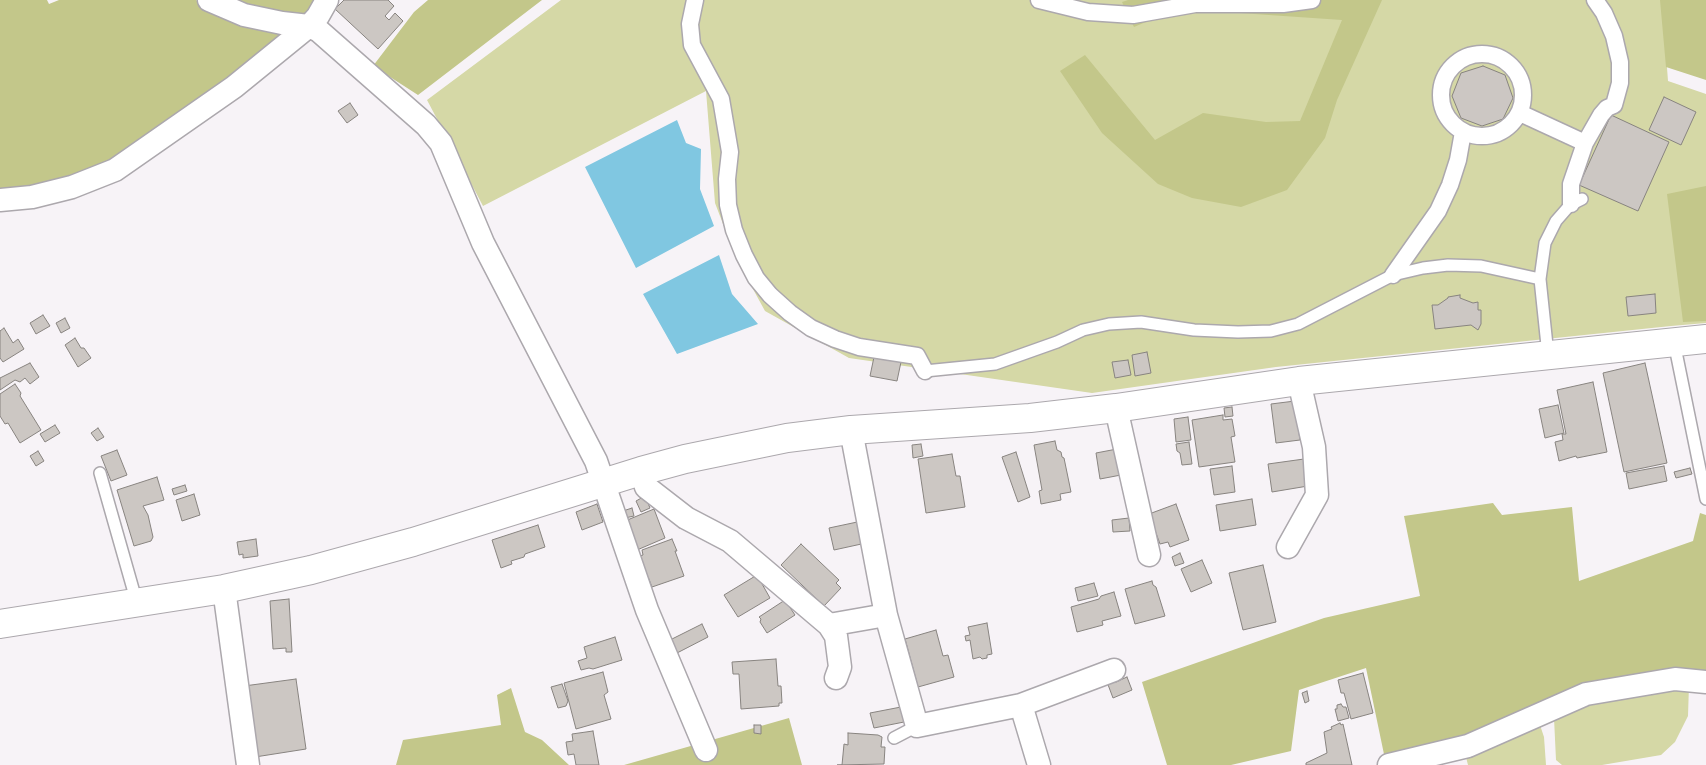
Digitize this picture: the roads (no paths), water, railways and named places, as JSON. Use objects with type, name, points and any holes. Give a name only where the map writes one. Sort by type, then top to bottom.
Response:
[{"type":"street","points":[[209,0],[244,16],[310,26],[319,31],[426,125],[440,143],[484,243],[596,461],[646,610],[706,750]]},
{"type":"street","points":[[0,200],[32,197],[72,187],[114,170],[234,87],[310,26],[327,0]]},
{"type":"street","points":[[695,0],[690,24],[692,45],[721,98],[730,152],[727,179],[728,205],[734,230],[756,278],[790,314],[811,328],[859,347],[917,356],[926,371]]},
{"type":"street","points":[[1039,0],[1088,12],[1134,15],[1195,4],[1283,4],[1312,0]]},
{"type":"street","points":[[1576,202],[1571,184],[1585,143],[1601,115],[1607,108],[1614,105],[1620,83],[1620,62],[1614,36],[1604,13],[1595,0]]},
{"type":"street","points":[[1486,54],[1498,57],[1510,64],[1518,74],[1523,87],[1524,101],[1520,113],[1512,125],[1500,133],[1487,137],[1473,136],[1463,132],[1450,121],[1443,109],[1441,95],[1444,81],[1450,70],[1460,61],[1472,55],[1486,54]]},
{"type":"street","points":[[1520,113],[1585,143]]},
{"type":"street","points":[[1393,275],[1423,233],[1442,202],[1458,160],[1463,132]]},
{"type":"street","points":[[0,624],[224,590],[311,570],[413,542],[641,471],[685,459],[787,438],[851,430],[1030,418],[1116,408],[1300,381],[1706,339]]},
{"type":"street","points":[[1288,547],[1317,495],[1314,447],[1300,381]]},
{"type":"street","points":[[1116,408],[1149,555]]},
{"type":"street","points":[[851,430],[886,615],[917,726],[1021,705],[1114,670]]},
{"type":"street","points":[[641,471],[646,487],[686,518],[730,541],[829,625],[836,636],[840,667],[836,678]]},
{"type":"street","points":[[224,590],[248,765]]},
{"type":"street","points":[[829,625],[886,615]]},
{"type":"street","points":[[1388,765],[1468,746],[1586,694],[1675,679],[1706,682]]},
{"type":"street","points":[[1021,705],[1038,765]]},
{"type":"lane","points":[[1548,355],[1540,279],[1545,243],[1556,221],[1576,202]]},
{"type":"lane","points":[[926,371],[995,364],[1057,342],[1083,330],[1109,324],[1141,322],[1194,330],[1271,331],[1298,324],[1393,275],[1423,268],[1448,265],[1481,266],[1540,279]]},
{"type":"lane","points":[[1674,342],[1706,499]]},
{"type":"lane","points":[[100,473],[137,603]]},
{"type":"lane","points":[[894,738],[917,726]]},
{"type":"water","points":[[677,120],[686,143],[701,149],[700,189],[714,226],[636,268],[585,167]]},
{"type":"water","points":[[719,255],[732,294],[758,324],[677,354],[643,294]]}]
